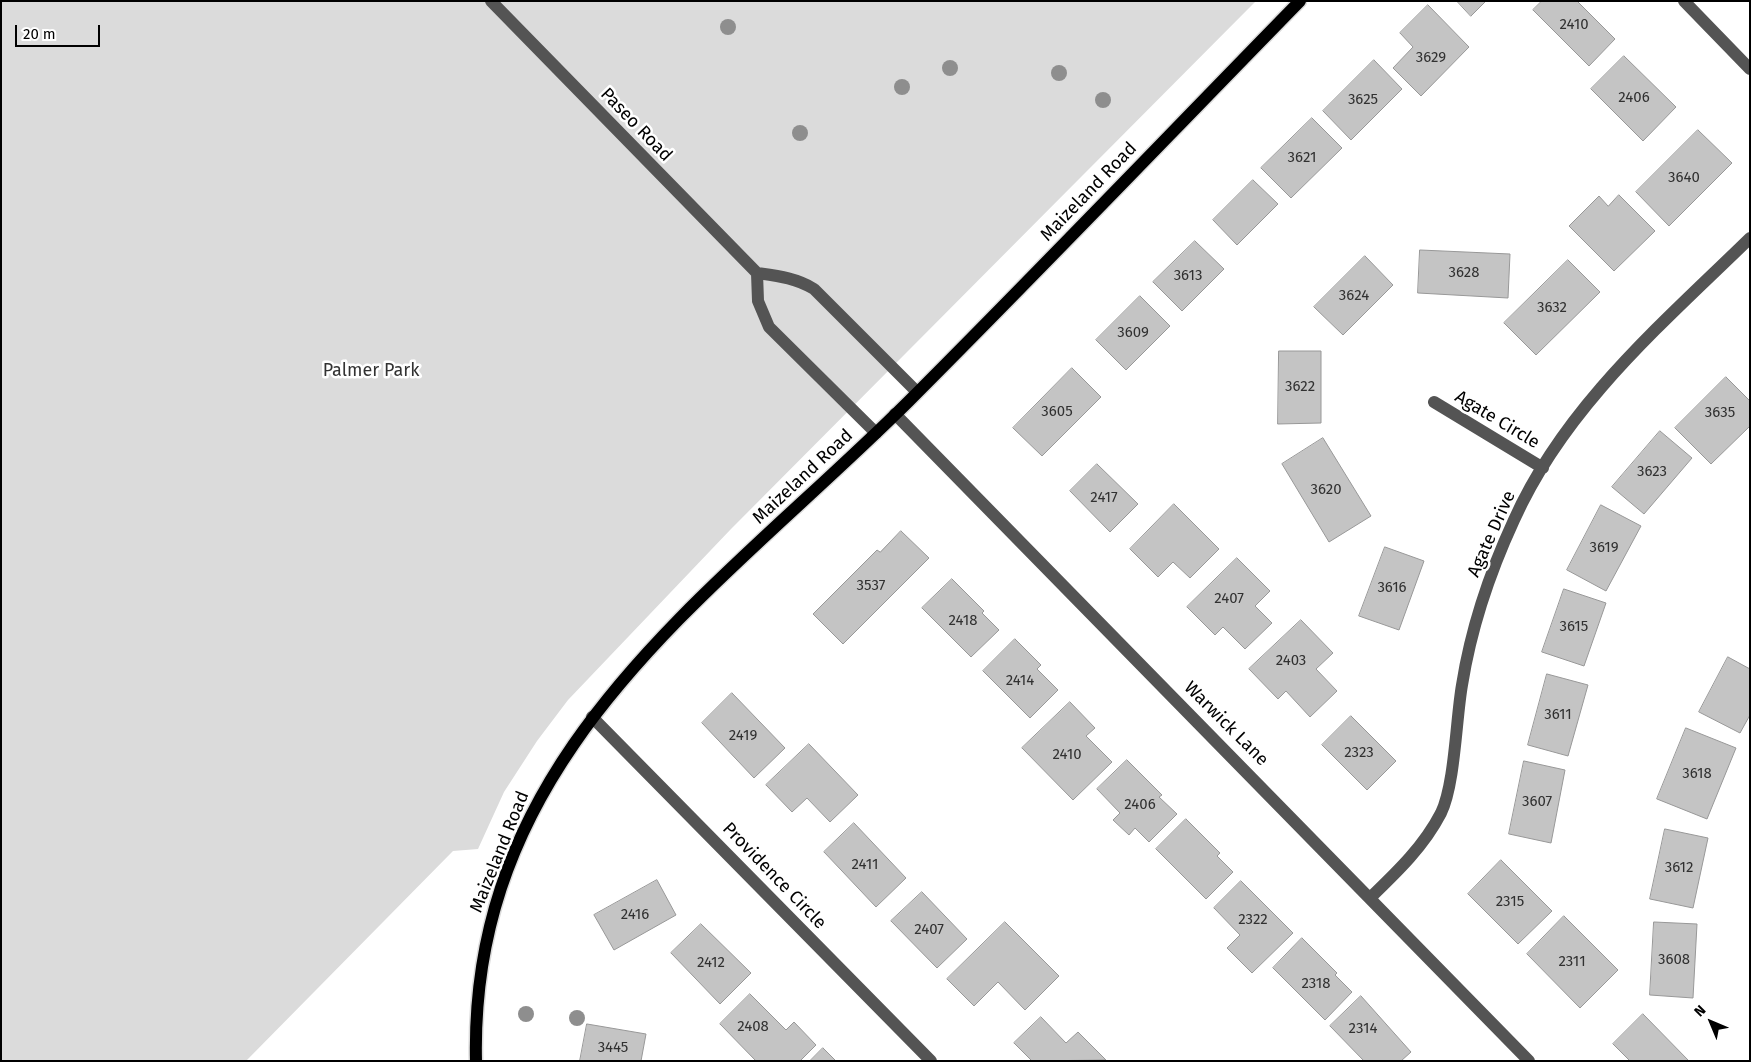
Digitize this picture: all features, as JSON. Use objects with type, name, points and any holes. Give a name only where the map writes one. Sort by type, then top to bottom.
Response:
[{"type":"main road","name":"Maizeland Road","points":[[476,1061],[480,982],[489,926],[506,874],[525,825],[545,787],[592,717],[635,665],[745,554],[876,433],[1300,1]]},
{"type":"street","name":"Paseo Road","points":[[490,1],[756,273]]},
{"type":"street","points":[[1684,1],[1750,69]]},
{"type":"street","name":"Agate Drive","points":[[1371,897],[1414,855],[1442,810],[1449,782],[1462,683],[1484,596],[1515,518],[1543,468],[1593,396],[1625,360],[1750,238]]},
{"type":"street","points":[[876,433],[769,326],[758,301],[756,273],[789,277],[803,282],[814,289],[917,392]]},
{"type":"street","name":"Agate Circle","points":[[1434,402],[1543,468]]},
{"type":"street","name":"Warwick Lane","points":[[895,414],[1371,897],[1529,1061]]},
{"type":"street","name":"Providence Circle","points":[[592,717],[931,1061]]},
{"type":"green space","name":"Palmer Park","points":[[1,1],[1256,1],[731,529],[568,700],[537,741],[504,792],[478,849],[453,851],[246,1061],[1,1061]]},
{"type":"building","points":[[1457,1],[1486,1],[1471,16]]},
{"type":"building","points":[[1542,1],[1577,1],[1615,39],[1589,66],[1533,10]]},
{"type":"building","points":[[1428,5],[1469,47],[1421,96],[1393,68],[1413,47],[1400,33]]},
{"type":"building","points":[[1624,56],[1676,107],[1643,141],[1591,89]]},
{"type":"building","points":[[1374,60],[1402,89],[1351,140],[1323,111]]},
{"type":"building","points":[[1312,118],[1342,148],[1291,198],[1261,168]]},
{"type":"building","points":[[1698,130],[1732,163],[1669,226],[1636,192]]},
{"type":"building","points":[[1253,180],[1278,204],[1237,245],[1213,220]]},
{"type":"building","points":[[1619,195],[1655,231],[1614,271],[1569,226],[1599,196],[1608,206]]},
{"type":"building","points":[[1195,241],[1224,269],[1182,311],[1153,282]]},
{"type":"building","points":[[1420,250],[1510,254],[1508,298],[1418,293]]},
{"type":"building","points":[[1365,256],[1393,285],[1343,335],[1314,307]]},
{"type":"building","points":[[1568,260],[1600,292],[1536,355],[1504,323]]},
{"type":"building","points":[[1140,296],[1170,326],[1126,370],[1096,340]]},
{"type":"building","points":[[1279,351],[1321,351],[1321,423],[1278,424]]},
{"type":"building","points":[[1072,368],[1101,397],[1042,456],[1013,428]]},
{"type":"building","points":[[1726,377],[1750,401],[1750,426],[1711,464],[1675,428]]},
{"type":"building","points":[[1660,431],[1692,458],[1644,514],[1612,487]]},
{"type":"building","points":[[1323,438],[1371,516],[1329,542],[1282,464]]},
{"type":"building","points":[[1097,464],[1138,504],[1110,532],[1070,491]]},
{"type":"building","points":[[1174,504],[1219,549],[1190,578],[1173,562],[1158,577],[1130,549]]},
{"type":"building","points":[[1601,505],[1641,526],[1606,591],[1567,570]]},
{"type":"building","points":[[901,531],[929,558],[843,644],[813,614],[877,550],[880,552]]},
{"type":"building","points":[[1385,547],[1424,561],[1399,630],[1359,616]]},
{"type":"building","points":[[1237,558],[1270,591],[1255,606],[1272,623],[1245,649],[1223,627],[1215,635],[1187,607]]},
{"type":"building","points":[[952,579],[984,611],[982,613],[999,630],[971,657],[922,608]]},
{"type":"building","points":[[1564,589],[1606,603],[1584,666],[1542,652]]},
{"type":"building","points":[[1301,620],[1333,653],[1316,669],[1337,691],[1310,717],[1286,691],[1278,699],[1249,669]]},
{"type":"building","points":[[1015,639],[1041,665],[1037,669],[1058,690],[1030,718],[983,671]]},
{"type":"building","points":[[1728,657],[1750,669],[1750,715],[1740,733],[1699,712]]},
{"type":"building","points":[[1547,674],[1588,685],[1568,756],[1528,745]]},
{"type":"building","points":[[732,693],[785,748],[754,778],[702,723]]},
{"type":"building","points":[[1070,702],[1095,728],[1086,736],[1112,762],[1073,800],[1022,748]]},
{"type":"building","points":[[1351,716],[1396,761],[1367,790],[1322,745]]},
{"type":"building","points":[[1686,728],[1736,748],[1707,819],[1657,799]]},
{"type":"building","points":[[809,744],[858,795],[830,822],[807,798],[792,812],[766,785]]},
{"type":"building","points":[[1127,760],[1162,795],[1159,797],[1177,814],[1149,842],[1135,828],[1129,835],[1113,820],[1120,813],[1097,789]]},
{"type":"building","points":[[1524,761],[1565,770],[1551,843],[1509,834]]},
{"type":"building","points":[[1186,819],[1220,853],[1217,856],[1233,872],[1206,899],[1156,849]]},
{"type":"building","points":[[854,823],[906,878],[876,907],[824,852]]},
{"type":"building","points":[[1665,829],[1708,838],[1693,908],[1650,899]]},
{"type":"building","points":[[1501,860],[1552,911],[1518,944],[1468,894]]},
{"type":"building","points":[[657,880],[676,915],[614,950],[594,915]]},
{"type":"building","points":[[1241,881],[1293,933],[1252,973],[1227,948],[1240,935],[1214,908]]},
{"type":"building","points":[[922,892],[967,939],[937,968],[891,921]]},
{"type":"building","points":[[1564,916],[1618,970],[1580,1008],[1527,954]]},
{"type":"building","points":[[1005,922],[1059,976],[1025,1010],[998,982],[974,1006],[947,979]]},
{"type":"building","points":[[1654,922],[1697,924],[1693,998],[1650,995]]},
{"type":"building","points":[[701,924],[751,973],[720,1004],[671,953]]},
{"type":"building","points":[[1302,938],[1337,973],[1335,975],[1352,992],[1325,1020],[1273,968]]},
{"type":"building","points":[[750,994],[786,1030],[794,1022],[816,1045],[800,1061],[756,1061],[720,1024]]},
{"type":"building","points":[[1361,996],[1411,1052],[1401,1061],[1364,1061],[1330,1026]]},
{"type":"building","points":[[1643,1014],[1689,1061],[1630,1061],[1613,1044]]},
{"type":"building","points":[[1041,1017],[1066,1043],[1078,1032],[1106,1060],[1032,1061],[1014,1043]]},
{"type":"building","points":[[587,1024],[646,1034],[641,1061],[580,1061]]},
{"type":"building","points":[[823,1048],[836,1061],[810,1061]]}]
